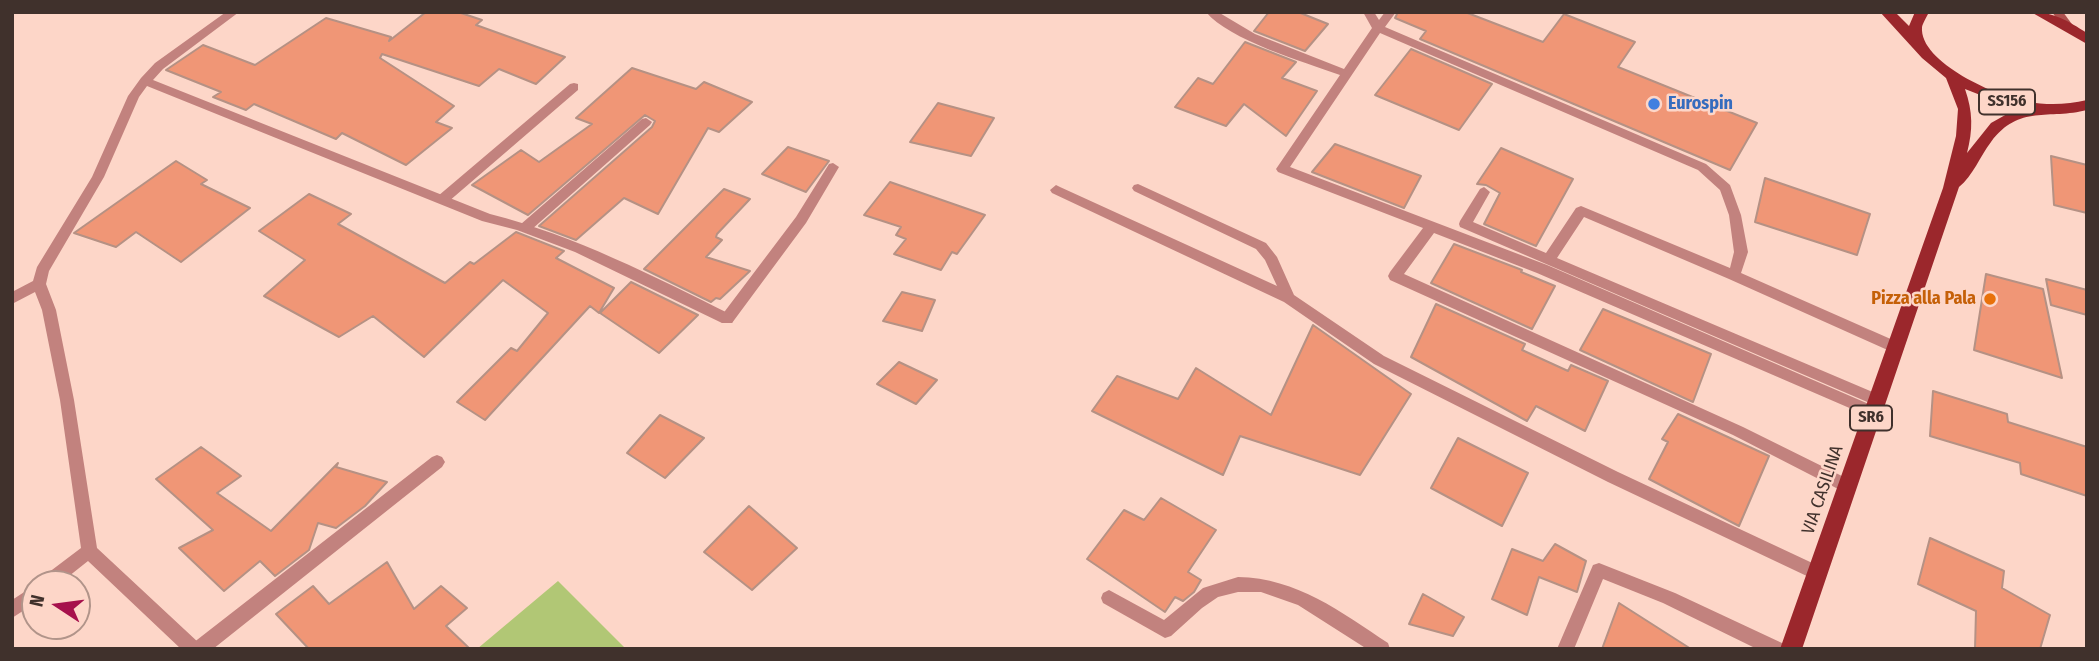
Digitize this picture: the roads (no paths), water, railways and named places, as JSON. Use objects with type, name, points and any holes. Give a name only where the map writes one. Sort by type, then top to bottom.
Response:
[{"type":"main road","name":"SS156","points":[[1887,12],[1953,77],[1997,98],[2036,108],[2086,106]]},
{"type":"main road","points":[[1922,12],[1915,25],[1917,37],[1924,50]]},
{"type":"main road","points":[[2038,12],[2087,40]]},
{"type":"main road","points":[[2057,12],[2068,27]]},
{"type":"main road","name":"VIA CASILINA","points":[[1791,649],[1951,188],[1964,136],[1965,109],[1953,77]]},
{"type":"main road","name":"VIA CASILINA","points":[[1951,188],[1968,167],[1982,141],[2005,120],[2036,108]]},
{"type":"street","points":[[193,649],[89,551],[68,400],[49,310],[38,284],[41,271],[98,177],[134,96],[159,66],[234,12]]},
{"type":"street","points":[[1210,12],[1214,19],[1235,29],[1347,74]]},
{"type":"street","points":[[1368,12],[1378,28],[1702,167],[1726,188],[1735,215],[1741,252],[1734,275]]},
{"type":"street","points":[[1391,12],[1282,169],[1542,269],[1875,406]]},
{"type":"street","points":[[145,81],[487,218],[526,227],[562,240],[727,319],[782,248],[833,167]]},
{"type":"street","points":[[443,199],[574,87]]},
{"type":"street","points":[[526,227],[646,122]]},
{"type":"street","points":[[1138,188],[1261,246],[1270,257],[1289,298]]},
{"type":"street","points":[[1056,190],[1289,298],[1378,360],[1613,477],[1817,573]]},
{"type":"street","points":[[1484,192],[1465,224],[1875,406]]},
{"type":"street","points":[[1548,260],[1581,211],[1734,275],[1897,348]]},
{"type":"street","points":[[1432,226],[1395,276],[1738,431],[1847,486]]},
{"type":"street","points":[[12,299],[38,284]]},
{"type":"street","points":[[200,649],[437,462]]},
{"type":"street","points":[[64,570],[89,551]]},
{"type":"street","points":[[1564,649],[1599,570],[1670,598],[1776,649]]},
{"type":"street","points":[[1109,598],[1165,630],[1213,591],[1228,586],[1272,588],[1301,597],[1382,649]]},
{"type":"place","name":"Eurospin","points":[[1654,104]]},
{"type":"place","name":"Pizza alla Pala","points":[[1990,299]]}]
